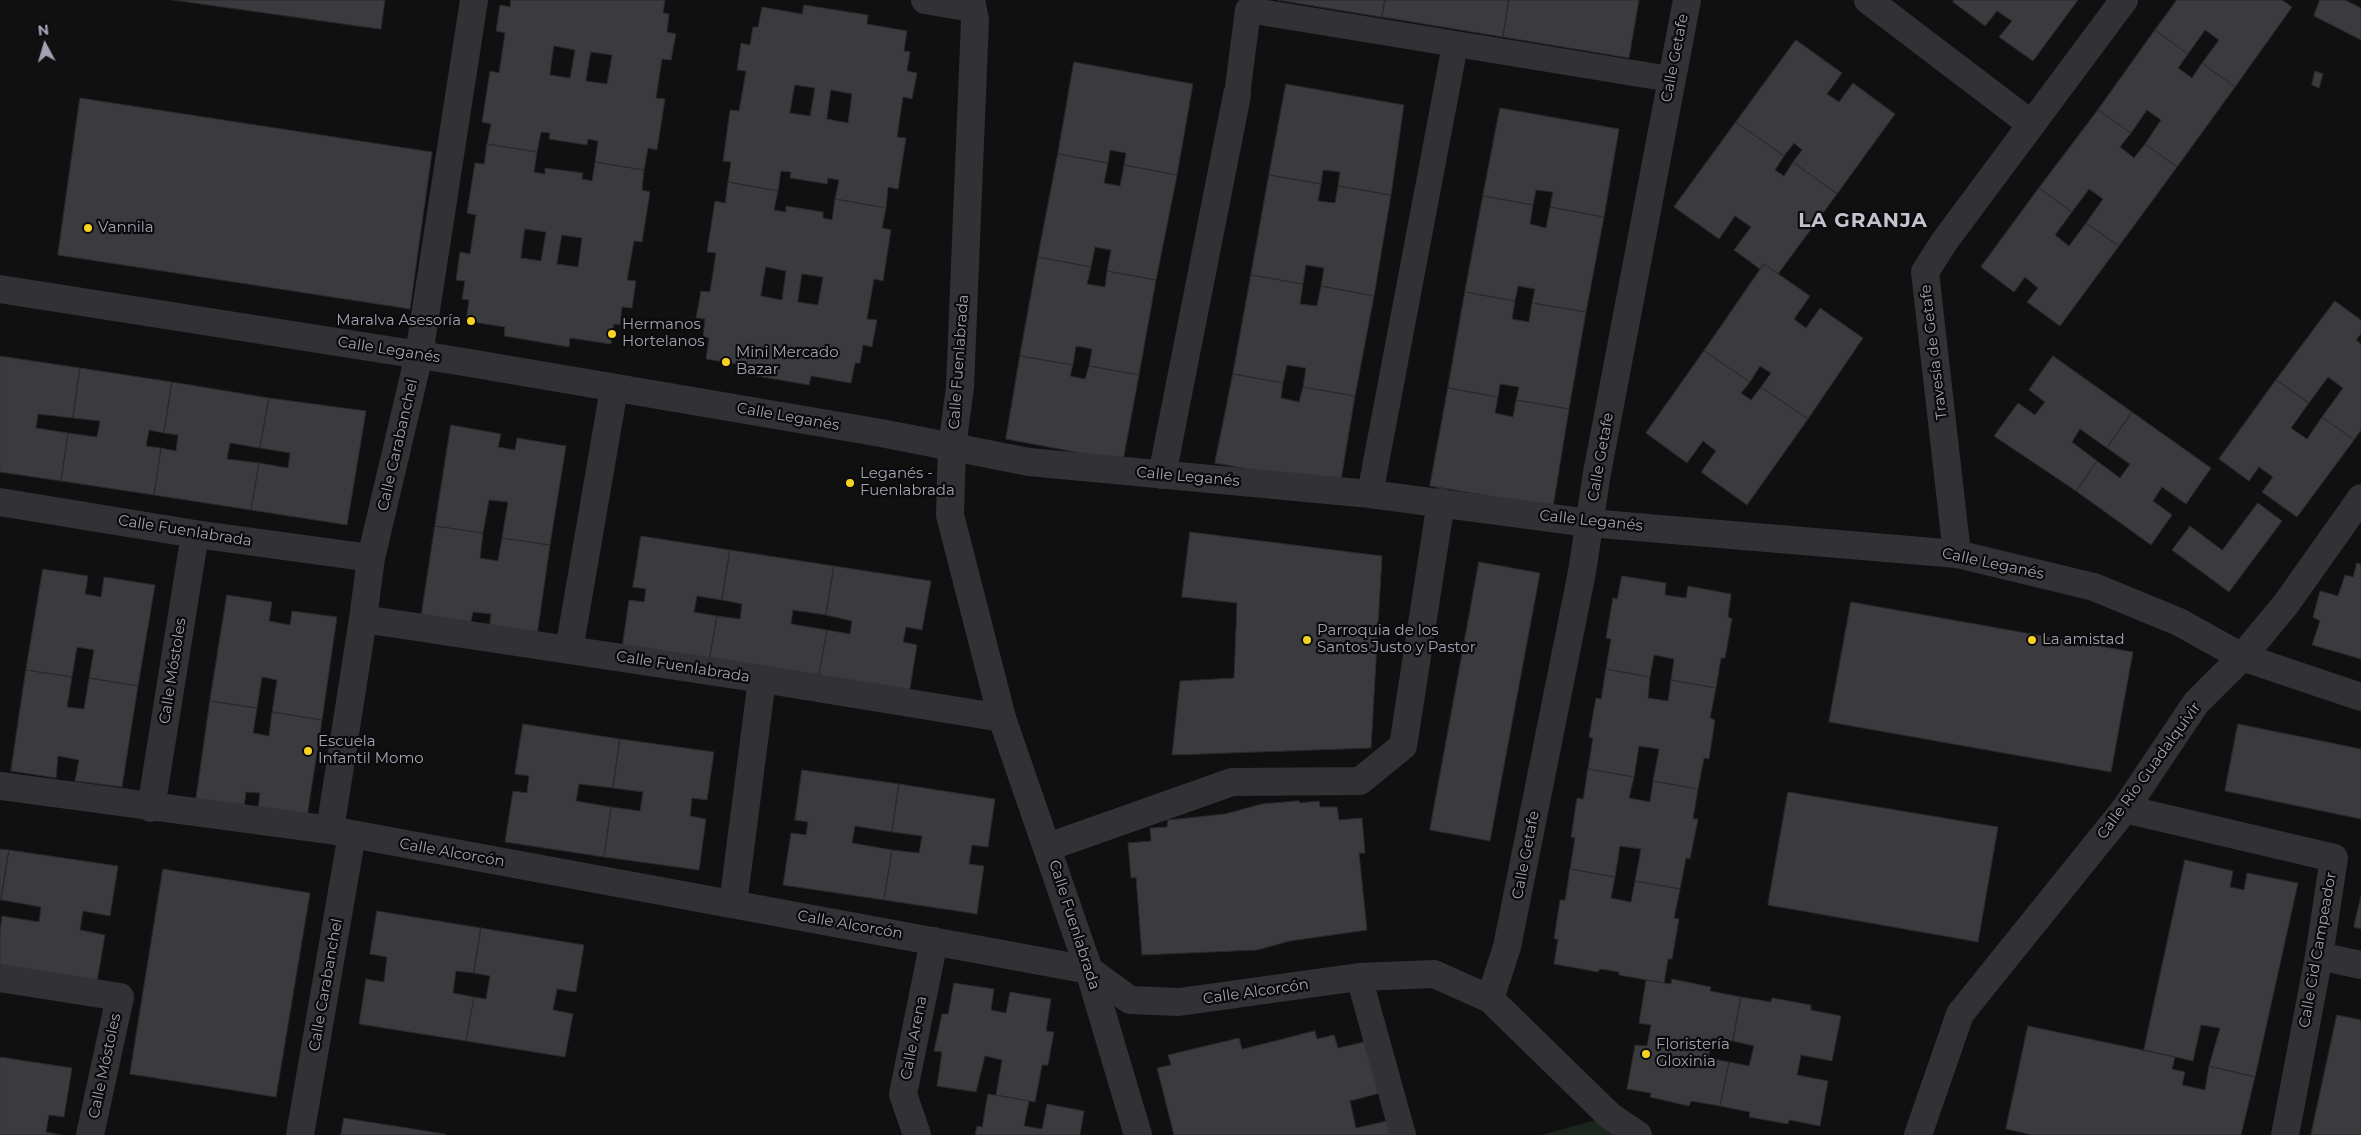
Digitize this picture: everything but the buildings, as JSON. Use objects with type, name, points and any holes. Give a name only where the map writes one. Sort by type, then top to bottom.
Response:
[{"type":"street","name":"Calle Carabanchel","points":[[300,1135],[341,832],[371,558],[419,355],[474,0]]},
{"type":"street","points":[[925,0],[972,4]]},
{"type":"street","name":"Calle Getafe","points":[[1490,1000],[1507,947],[1582,572],[1589,523],[1670,79],[1687,0]]},
{"type":"street","points":[[1868,0],[2031,124]]},
{"type":"street","name":"Travesía de Getafe","points":[[1957,554],[1925,272],[1944,242],[2124,0]]},
{"type":"street","name":"Calle Fuenlabrada","points":[[972,4],[975,20],[960,387],[952,446],[950,516],[1002,718],[1089,970],[1138,1135]]},
{"type":"street","points":[[1162,475],[1237,95],[1248,5],[1455,45],[1670,79]]},
{"type":"street","points":[[1370,494],[1455,45]]},
{"type":"street","name":"Calle Leganés","points":[[0,289],[419,355],[952,446],[1030,462],[1370,494],[1589,523],[1957,554],[2094,587],[2179,622],[2242,657],[2361,697]]},
{"type":"street","points":[[569,650],[614,389]]},
{"type":"street","name":"Calle Río Guadalquivir","points":[[1918,1135],[1960,1014],[2125,809],[2196,703],[2242,657],[2286,604],[2361,498]]},
{"type":"street","name":"Calle Fuenlabrada","points":[[0,502],[195,534],[371,558]]},
{"type":"street","points":[[1048,847],[1232,782],[1360,781],[1403,746],[1441,502]]},
{"type":"street","name":"Calle Móstoles","points":[[151,808],[195,534]]},
{"type":"street","name":"Calle Fuenlabrada","points":[[363,619],[762,679],[1002,718]]},
{"type":"street","points":[[733,904],[762,679]]},
{"type":"street","name":"Calle Alcorcón","points":[[0,786],[151,808],[341,832],[1089,970],[1130,1000],[1179,1002],[1359,977],[1434,974],[1490,1000],[1610,1116],[1638,1135]]},
{"type":"street","name":"Calle Cid Campeador","points":[[2125,809],[2334,858],[2319,956],[2284,1135]]},
{"type":"street","name":"Calle Arena","points":[[916,1135],[903,1094],[934,941]]},
{"type":"street","points":[[2319,956],[2361,965]]},
{"type":"street","points":[[1359,977],[1403,1135]]},
{"type":"street","name":"Calle Móstoles","points":[[0,978],[120,997],[90,1135]]},
{"type":"shaded area","points":[[1610,1116],[1638,1135],[1542,1135]]},
{"type":"place","name":"Vannila","points":[[88,228]]},
{"type":"place","name":"Maralva Asesoría","points":[[471,321]]},
{"type":"place","name":"Hermanos Hortelanos","points":[[612,334]]},
{"type":"place","name":"Mini Mercado Bazar","points":[[726,362]]},
{"type":"place","name":"Leganés - Fuenlabrada","points":[[850,483]]},
{"type":"place","name":"Parroquia de los Santos Justo y Pastor","points":[[1307,640]]},
{"type":"place","name":"La amistad","points":[[2032,640]]},
{"type":"place","name":"Escuela Infantil Momo","points":[[308,751]]},
{"type":"place","name":"Floristería Gloxinia","points":[[1646,1054]]},
{"type":"district","name":"LA GRANJA","points":[[1863,221]]}]
